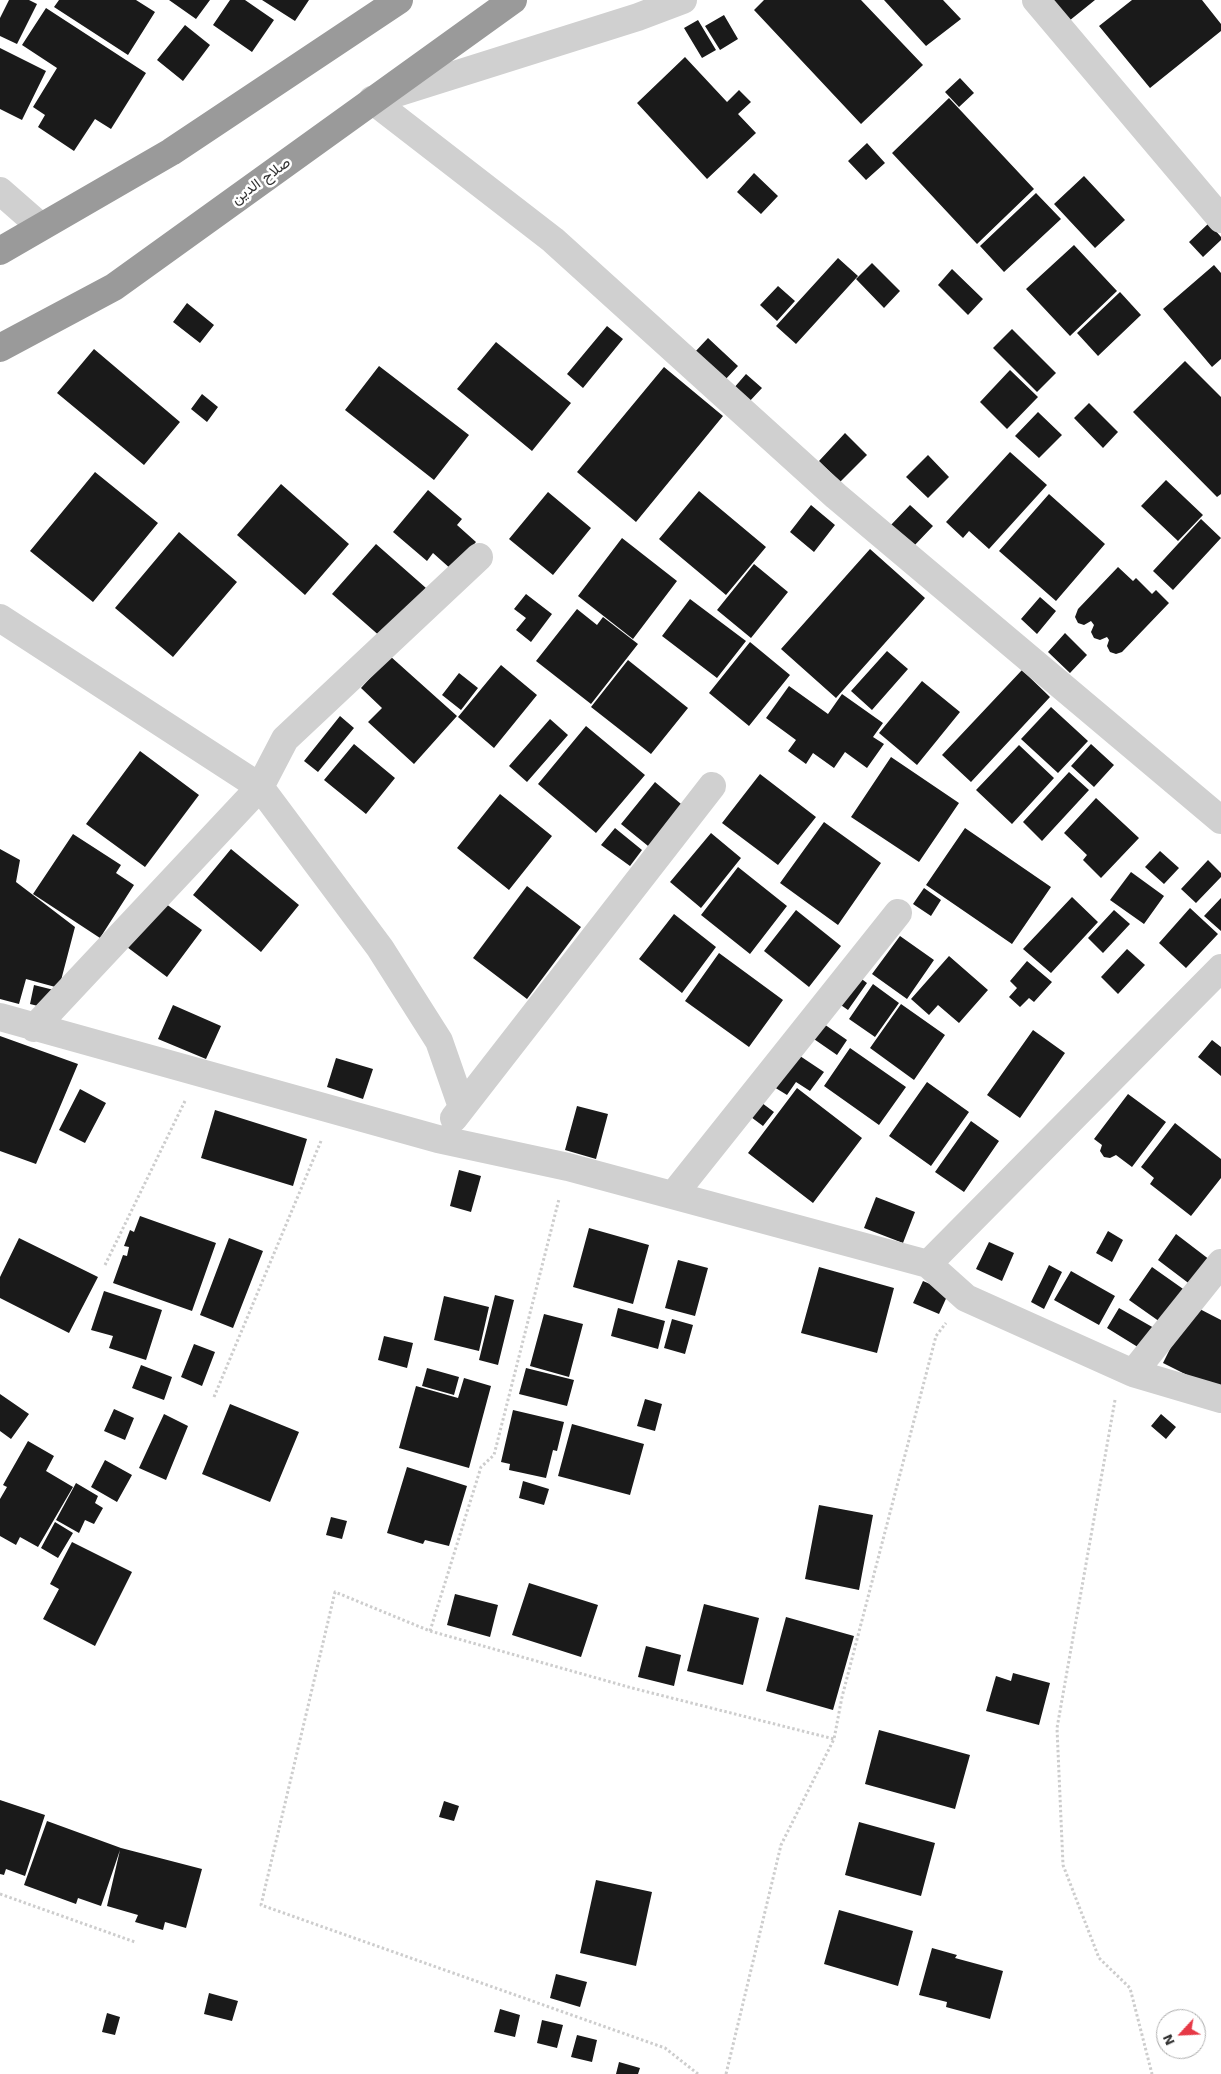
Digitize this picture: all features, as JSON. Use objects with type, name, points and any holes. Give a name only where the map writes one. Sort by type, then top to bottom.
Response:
[{"type":"highway","points":[[0,251],[40,226],[171,152],[400,0]]},
{"type":"highway","name":"صلاح الدين","points":[[0,348],[114,287],[513,0]]},
{"type":"street","points":[[372,100],[638,17],[683,0]]},
{"type":"street","points":[[1036,0],[1221,219]]},
{"type":"street","points":[[372,100],[553,240],[836,496],[1221,820]]},
{"type":"street","points":[[0,191],[40,226]]},
{"type":"street","points":[[34,1028],[260,787],[285,739],[479,557]]},
{"type":"street","points":[[0,618],[260,787],[386,956],[439,1041],[462,1107]]},
{"type":"street","points":[[438,1139],[712,786]]},
{"type":"street","points":[[674,1194],[898,913]]},
{"type":"street","points":[[928,1264],[1221,968]]},
{"type":"street","points":[[0,1017],[199,1074],[438,1139],[568,1167],[674,1194],[928,1264],[966,1298],[1127,1370],[1221,1399]]},
{"type":"street","points":[[1127,1370],[1221,1263]]},
{"type":"path","points":[[106,1265],[199,1074]]},
{"type":"path","points":[[214,1397],[334,1110]]},
{"type":"path","points":[[430,1631],[481,1467],[494,1455],[568,1167]]},
{"type":"path","points":[[726,2074],[781,1844],[834,1739],[842,1697],[936,1336],[966,1298]]},
{"type":"path","points":[[1127,1370],[1057,1728],[1063,1864],[1100,1958],[1130,1988],[1152,2074]]},
{"type":"path","points":[[698,2074],[665,2048],[260,1905],[335,1592],[430,1631],[632,1688],[834,1739]]},
{"type":"path","points":[[0,1894],[135,1942]]},
{"type":"building","points":[[9,0],[29,0],[37,4],[17,44],[0,36],[0,18]]},
{"type":"building","points":[[59,0],[136,0],[155,12],[128,55],[54,7]]},
{"type":"building","points":[[169,0],[210,0],[196,19]]},
{"type":"building","points":[[230,0],[245,0],[274,20],[252,52],[213,25]]},
{"type":"building","points":[[262,0],[309,0],[295,21]]},
{"type":"building","points":[[764,0],[861,0],[923,65],[861,124],[754,10]]},
{"type":"building","points":[[884,0],[943,0],[961,19],[926,46]]},
{"type":"building","points":[[1044,0],[1095,0],[1064,25]]},
{"type":"building","points":[[1132,0],[1202,0],[1221,24],[1221,31],[1150,88],[1099,26]]},
{"type":"building","points":[[46,8],[146,73],[111,129],[95,119],[74,151],[38,127],[45,115],[33,107],[57,68],[22,45]]},
{"type":"building","points":[[724,15],[738,39],[720,50],[705,26]]},
{"type":"building","points":[[698,20],[716,50],[702,58],[684,28]]},
{"type":"building","points":[[185,25],[210,45],[183,81],[157,60]]},
{"type":"building","points":[[0,48],[46,71],[22,120],[0,109]]},
{"type":"building","points":[[685,57],[727,102],[739,90],[751,102],[738,114],[756,133],[707,179],[637,103]]},
{"type":"building","points":[[960,78],[974,93],[959,107],[945,92]]},
{"type":"building","points":[[949,98],[1034,189],[977,244],[892,153]]},
{"type":"building","points":[[867,143],[885,163],[866,180],[848,161]]},
{"type":"building","points":[[754,173],[778,196],[761,214],[737,192]]},
{"type":"building","points":[[1084,176],[1125,220],[1095,248],[1054,204]]},
{"type":"building","points":[[1036,193],[1061,219],[1004,272],[980,246]]},
{"type":"building","points":[[1209,223],[1221,237],[1221,240],[1203,257],[1189,242]]},
{"type":"building","points":[[1074,245],[1117,291],[1070,336],[1026,289]]},
{"type":"building","points":[[838,258],[858,276],[796,344],[776,326]]},
{"type":"building","points":[[872,263],[900,291],[884,308],[856,279]]},
{"type":"building","points":[[1214,265],[1221,273],[1221,359],[1212,367],[1163,309]]},
{"type":"building","points":[[952,269],[983,299],[968,315],[938,285]]},
{"type":"building","points":[[778,286],[795,301],[777,321],[760,305]]},
{"type":"building","points":[[1120,292],[1141,315],[1098,356],[1077,333]]},
{"type":"building","points":[[187,303],[214,325],[200,343],[173,322]]},
{"type":"building","points":[[607,326],[623,339],[583,388],[567,374]]},
{"type":"building","points":[[1012,329],[1056,373],[1037,392],[993,348]]},
{"type":"building","points":[[708,338],[738,366],[724,381],[694,353]]},
{"type":"building","points":[[496,342],[571,403],[532,451],[457,389]]},
{"type":"building","points":[[94,349],[180,422],[144,465],[57,393]]},
{"type":"building","points":[[1185,361],[1221,397],[1221,494],[1217,497],[1133,412]]},
{"type":"building","points":[[379,366],[469,435],[434,480],[345,410]]},
{"type":"building","points":[[664,367],[723,416],[636,522],[577,472]]},
{"type":"building","points":[[1010,370],[1038,397],[1007,429],[980,402]]},
{"type":"building","points":[[746,374],[762,388],[748,403],[733,389]]},
{"type":"building","points":[[202,394],[218,407],[207,422],[191,409]]},
{"type":"building","points":[[1089,403],[1118,432],[1103,448],[1074,418]]},
{"type":"building","points":[[1038,412],[1062,435],[1039,458],[1015,436]]},
{"type":"building","points":[[845,433],[867,455],[840,482],[819,461]]},
{"type":"building","points":[[1010,452],[1047,485],[989,549],[969,531],[963,538],[946,522]]},
{"type":"building","points":[[928,455],[949,477],[928,498],[906,477]]},
{"type":"building","points":[[95,472],[158,523],[93,602],[30,551]]},
{"type":"building","points":[[1166,480],[1203,515],[1178,541],[1141,506]]},
{"type":"building","points":[[281,484],[349,544],[305,595],[237,535]]},
{"type":"building","points":[[428,490],[462,519],[457,525],[476,542],[452,570],[433,553],[427,561],[393,532]]},
{"type":"building","points":[[699,491],[766,547],[726,595],[659,539]]},
{"type":"building","points":[[548,492],[591,528],[553,575],[509,539]]},
{"type":"building","points":[[1049,494],[1105,544],[1056,601],[999,551]]},
{"type":"building","points":[[811,505],[835,525],[814,552],[790,532]]},
{"type":"building","points":[[910,505],[933,526],[912,548],[890,526]]},
{"type":"building","points":[[1201,519],[1221,538],[1173,590],[1153,571]]},
{"type":"building","points":[[179,532],[237,582],[173,657],[115,608]]},
{"type":"building","points":[[622,538],[677,581],[633,639],[578,596]]},
{"type":"building","points":[[376,544],[426,588],[382,638],[332,594]]},
{"type":"building","points":[[870,549],[925,598],[836,698],[781,649]]},
{"type":"building","points":[[754,564],[788,592],[751,638],[717,610]]},
{"type":"building","points":[[1118,567],[1133,581],[1136,578],[1152,594],[1156,590],[1169,603],[1122,652],[1116,654],[1110,652],[1107,646],[1109,640],[1107,637],[1100,640],[1094,638],[1091,632],[1094,625],[1091,621],[1084,625],[1078,623],[1075,617],[1078,609]]},
{"type":"building","points":[[526,594],[552,614],[531,642],[516,630],[526,618],[514,609]]},
{"type":"building","points":[[1040,597],[1056,611],[1037,634],[1021,619]]},
{"type":"building","points":[[690,599],[746,641],[717,678],[662,636]]},
{"type":"building","points":[[577,609],[597,625],[603,617],[638,644],[591,704],[536,661]]},
{"type":"building","points":[[1065,633],[1087,655],[1070,673],[1048,652]]},
{"type":"building","points":[[750,642],[790,675],[749,726],[709,693]]},
{"type":"building","points":[[887,651],[908,669],[872,710],[851,691]]},
{"type":"building","points":[[390,656],[457,716],[414,764],[368,722],[382,708],[361,688]]},
{"type":"building","points":[[628,660],[688,708],[651,754],[591,707]]},
{"type":"building","points":[[501,665],[537,695],[494,748],[458,717]]},
{"type":"building","points":[[1022,670],[1050,697],[971,782],[942,755]]},
{"type":"building","points":[[459,673],[478,688],[461,710],[442,695]]},
{"type":"building","points":[[922,681],[960,712],[917,765],[879,733]]},
{"type":"building","points":[[789,686],[828,714],[842,694],[883,723],[873,737],[884,744],[867,768],[845,752],[834,768],[813,753],[806,764],[788,751],[796,740],[766,718]]},
{"type":"building","points":[[1051,707],[1088,741],[1058,773],[1021,739]]},
{"type":"building","points":[[340,716],[354,728],[318,772],[304,761]]},
{"type":"building","points":[[550,719],[568,735],[527,782],[509,766]]},
{"type":"building","points":[[586,726],[645,775],[596,833],[538,784]]},
{"type":"building","points":[[354,744],[395,778],[366,814],[324,780]]},
{"type":"building","points":[[1091,744],[1114,765],[1094,787],[1071,766]]},
{"type":"building","points":[[1019,745],[1054,778],[1012,824],[976,790]]},
{"type":"building","points":[[140,751],[199,795],[145,867],[86,824]]},
{"type":"building","points":[[891,757],[959,803],[919,862],[851,817]]},
{"type":"building","points":[[1069,772],[1089,790],[1042,841],[1023,822]]},
{"type":"building","points":[[760,774],[816,817],[778,865],[722,823]]},
{"type":"building","points":[[655,782],[687,809],[653,850],[621,824]]},
{"type":"building","points":[[500,794],[552,836],[509,890],[457,848]]},
{"type":"building","points":[[1096,798],[1139,838],[1101,878],[1083,860],[1087,855],[1064,833]]},
{"type":"building","points":[[824,822],[881,863],[838,925],[780,883]]},
{"type":"building","points":[[615,828],[642,850],[630,866],[601,845]]},
{"type":"building","points":[[965,828],[1051,887],[1012,944],[926,885]]},
{"type":"building","points":[[711,833],[741,858],[701,908],[670,882]]},
{"type":"building","points":[[73,834],[121,865],[116,873],[134,885],[100,938],[33,894]]},
{"type":"building","points":[[0,849],[20,860],[16,882],[75,927],[59,988],[26,979],[19,1004],[0,999]]},
{"type":"building","points":[[231,849],[299,905],[261,952],[193,895]]},
{"type":"building","points":[[1160,851],[1179,868],[1164,884],[1145,867]]},
{"type":"building","points":[[1208,860],[1221,873],[1221,877],[1196,903],[1181,889]]},
{"type":"building","points":[[738,867],[787,906],[750,954],[701,915]]},
{"type":"building","points":[[1131,872],[1164,896],[1144,924],[1110,900]]},
{"type":"building","points":[[527,886],[581,927],[527,999],[473,958]]},
{"type":"building","points":[[924,888],[941,900],[931,916],[913,904]]},
{"type":"building","points":[[1072,897],[1098,922],[1051,973],[1023,949]]},
{"type":"building","points":[[1221,898],[1221,931],[1204,916]]},
{"type":"building","points":[[162,901],[202,930],[167,977],[127,947]]},
{"type":"building","points":[[1190,908],[1218,934],[1186,968],[1159,943]]},
{"type":"building","points":[[796,910],[841,946],[809,987],[764,951]]},
{"type":"building","points":[[1114,910],[1130,924],[1103,953],[1088,938]]},
{"type":"building","points":[[674,914],[716,947],[682,993],[639,959]]},
{"type":"building","points":[[900,936],[934,960],[907,999],[872,974]]},
{"type":"building","points":[[1127,949],[1145,965],[1118,994],[1101,977]]},
{"type":"building","points":[[719,953],[783,1000],[749,1047],[685,1001]]},
{"type":"building","points":[[949,956],[988,990],[959,1023],[938,1005],[929,1015],[911,999]]},
{"type":"building","points":[[1027,961],[1052,982],[1034,1002],[1029,998],[1020,1007],[1009,997],[1017,988],[1010,981]]},
{"type":"building","points":[[855,974],[867,983],[848,1010],[835,1001]]},
{"type":"building","points":[[873,984],[899,1003],[875,1037],[849,1019]]},
{"type":"building","points":[[34,985],[54,990],[50,1009],[30,1004]]},
{"type":"building","points":[[901,1004],[945,1035],[914,1080],[870,1048]]},
{"type":"building","points":[[173,1005],[221,1026],[206,1059],[158,1039]]},
{"type":"building","points":[[821,1022],[847,1040],[837,1055],[811,1037]]},
{"type":"building","points":[[1033,1030],[1065,1053],[1020,1118],[987,1095]]},
{"type":"building","points":[[0,1036],[78,1064],[36,1164],[0,1151]]},
{"type":"building","points":[[1212,1040],[1221,1047],[1221,1076],[1198,1057]]},
{"type":"building","points":[[850,1048],[906,1087],[879,1125],[824,1086]]},
{"type":"building","points":[[797,1054],[824,1072],[810,1091],[796,1082],[787,1095],[774,1087]]},
{"type":"building","points":[[336,1058],[373,1069],[363,1099],[327,1087]]},
{"type":"building","points":[[927,1082],[969,1112],[931,1166],[889,1136]]},
{"type":"building","points":[[797,1088],[862,1138],[813,1203],[748,1153]]},
{"type":"building","points":[[80,1089],[106,1103],[85,1143],[59,1130]]},
{"type":"building","points":[[1128,1094],[1166,1122],[1132,1167],[1116,1155],[1110,1158],[1104,1157],[1100,1151],[1102,1145],[1094,1139]]},
{"type":"building","points":[[762,1103],[774,1112],[763,1126],[751,1117]]},
{"type":"building","points":[[577,1106],[608,1114],[596,1159],[565,1150]]},
{"type":"building","points":[[215,1110],[307,1139],[293,1186],[201,1158]]},
{"type":"building","points":[[971,1121],[999,1141],[964,1192],[935,1172]]},
{"type":"building","points":[[1175,1123],[1221,1159],[1221,1178],[1191,1216],[1150,1184],[1154,1178],[1141,1167]]},
{"type":"building","points":[[459,1170],[481,1176],[471,1212],[450,1206]]},
{"type":"building","points":[[876,1197],[915,1212],[903,1243],[864,1228]]},
{"type":"building","points":[[140,1216],[216,1243],[192,1311],[113,1283],[123,1255],[127,1256],[129,1247],[124,1246],[130,1230],[134,1232]]},
{"type":"building","points":[[589,1228],[649,1245],[633,1304],[573,1287]]},
{"type":"building","points":[[1108,1231],[1123,1240],[1112,1262],[1096,1253]]},
{"type":"building","points":[[1176,1234],[1210,1260],[1191,1285],[1158,1260]]},
{"type":"building","points":[[19,1238],[98,1277],[69,1333],[0,1298],[0,1277]]},
{"type":"building","points":[[229,1238],[263,1251],[233,1328],[200,1315]]},
{"type":"building","points":[[989,1242],[1014,1253],[1002,1281],[976,1269]]},
{"type":"building","points":[[678,1260],[708,1268],[695,1316],[665,1308]]},
{"type":"building","points":[[1049,1265],[1062,1272],[1044,1309],[1031,1302]]},
{"type":"building","points":[[819,1267],[894,1288],[877,1353],[801,1333]]},
{"type":"building","points":[[1152,1267],[1186,1291],[1163,1324],[1129,1300]]},
{"type":"building","points":[[1071,1271],[1115,1296],[1099,1325],[1054,1300]]},
{"type":"building","points":[[923,1281],[949,1292],[939,1314],[913,1303]]},
{"type":"building","points":[[104,1291],[162,1310],[146,1360],[109,1348],[113,1336],[91,1330]]},
{"type":"building","points":[[495,1295],[514,1300],[498,1365],[479,1360]]},
{"type":"building","points":[[444,1296],[489,1307],[479,1351],[434,1340]]},
{"type":"building","points":[[1192,1305],[1221,1320],[1221,1392],[1163,1363]]},
{"type":"building","points":[[618,1308],[665,1321],[658,1349],[611,1336]]},
{"type":"building","points":[[1119,1308],[1154,1328],[1141,1349],[1107,1328]]},
{"type":"building","points":[[544,1314],[583,1324],[569,1377],[530,1366]]},
{"type":"building","points":[[672,1319],[693,1325],[685,1354],[664,1348]]},
{"type":"building","points":[[384,1336],[413,1343],[407,1368],[378,1360]]},
{"type":"building","points":[[194,1344],[215,1352],[202,1386],[181,1377]]},
{"type":"building","points":[[141,1365],[172,1377],[164,1400],[132,1388]]},
{"type":"building","points":[[427,1368],[459,1377],[454,1395],[422,1386]]},
{"type":"building","points":[[526,1368],[574,1380],[567,1406],[519,1394]]},
{"type":"building","points":[[464,1378],[491,1386],[469,1468],[399,1448],[416,1386],[458,1398]]},
{"type":"building","points":[[0,1394],[29,1414],[11,1439],[0,1431]]},
{"type":"building","points":[[645,1399],[662,1404],[655,1431],[637,1426]]},
{"type":"building","points":[[230,1404],[299,1432],[270,1502],[202,1474]]},
{"type":"building","points":[[114,1409],[134,1418],[125,1440],[104,1431]]},
{"type":"building","points":[[513,1410],[564,1422],[557,1451],[553,1450],[546,1478],[509,1470],[510,1464],[501,1462]]},
{"type":"building","points":[[164,1414],[188,1426],[166,1480],[139,1468]]},
{"type":"building","points":[[1161,1414],[1176,1427],[1166,1439],[1151,1426]]},
{"type":"building","points":[[572,1424],[644,1444],[630,1495],[558,1476]]},
{"type":"building","points":[[28,1441],[54,1456],[46,1471],[73,1487],[38,1547],[20,1537],[16,1545],[0,1536],[0,1499],[7,1487],[3,1485]]},
{"type":"building","points":[[105,1460],[132,1475],[117,1502],[91,1487]]},
{"type":"building","points":[[407,1467],[467,1486],[449,1546],[425,1540],[423,1544],[387,1533]]},
{"type":"building","points":[[523,1481],[549,1489],[544,1505],[519,1498]]},
{"type":"building","points":[[76,1483],[98,1496],[95,1503],[103,1508],[94,1524],[85,1520],[79,1533],[56,1520]]},
{"type":"building","points":[[819,1505],[873,1515],[859,1590],[805,1579]]},
{"type":"building","points":[[331,1517],[347,1521],[342,1539],[326,1535]]},
{"type":"building","points":[[55,1522],[73,1533],[58,1558],[41,1548]]},
{"type":"building","points":[[72,1542],[132,1572],[95,1646],[43,1619],[59,1589],[50,1584]]},
{"type":"building","points":[[529,1583],[598,1605],[581,1657],[512,1635]]},
{"type":"building","points":[[455,1594],[498,1605],[490,1637],[447,1625]]},
{"type":"building","points":[[704,1604],[759,1618],[743,1685],[687,1671]]},
{"type":"building","points":[[786,1617],[854,1636],[833,1710],[766,1691]]},
{"type":"building","points":[[646,1646],[681,1655],[674,1686],[638,1677]]},
{"type":"building","points":[[1013,1673],[1050,1683],[1039,1725],[986,1711],[996,1676],[1011,1681]]},
{"type":"building","points":[[879,1730],[970,1755],[955,1809],[865,1784]]},
{"type":"building","points":[[0,1800],[45,1815],[25,1876],[6,1869],[4,1875],[0,1874]]},
{"type":"building","points":[[444,1801],[459,1806],[454,1821],[439,1817]]},
{"type":"building","points":[[47,1821],[121,1848],[202,1869],[186,1928],[165,1922],[163,1930],[135,1922],[138,1915],[107,1906],[120,1850],[101,1906],[78,1898],[76,1904],[24,1885]]},
{"type":"building","points":[[859,1822],[935,1843],[921,1896],[845,1875]]},
{"type":"building","points":[[596,1880],[652,1892],[636,1966],[580,1953]]},
{"type":"building","points":[[839,1910],[913,1931],[898,1986],[824,1964]]},
{"type":"building","points":[[932,1948],[957,1955],[955,1958],[1003,1971],[990,2019],[946,2007],[947,2002],[919,1995]]},
{"type":"building","points":[[556,1974],[587,1982],[580,2007],[550,1998]]},
{"type":"building","points":[[209,1993],[238,2001],[232,2021],[204,2014]]},
{"type":"building","points":[[500,2009],[520,2015],[515,2037],[494,2032]]},
{"type":"building","points":[[107,2013],[120,2017],[115,2035],[102,2032]]},
{"type":"building","points":[[542,2020],[563,2025],[557,2048],[537,2043]]},
{"type":"building","points":[[577,2035],[597,2040],[592,2062],[571,2057]]},
{"type":"building","points":[[619,2062],[640,2068],[638,2074],[616,2074]]}]
